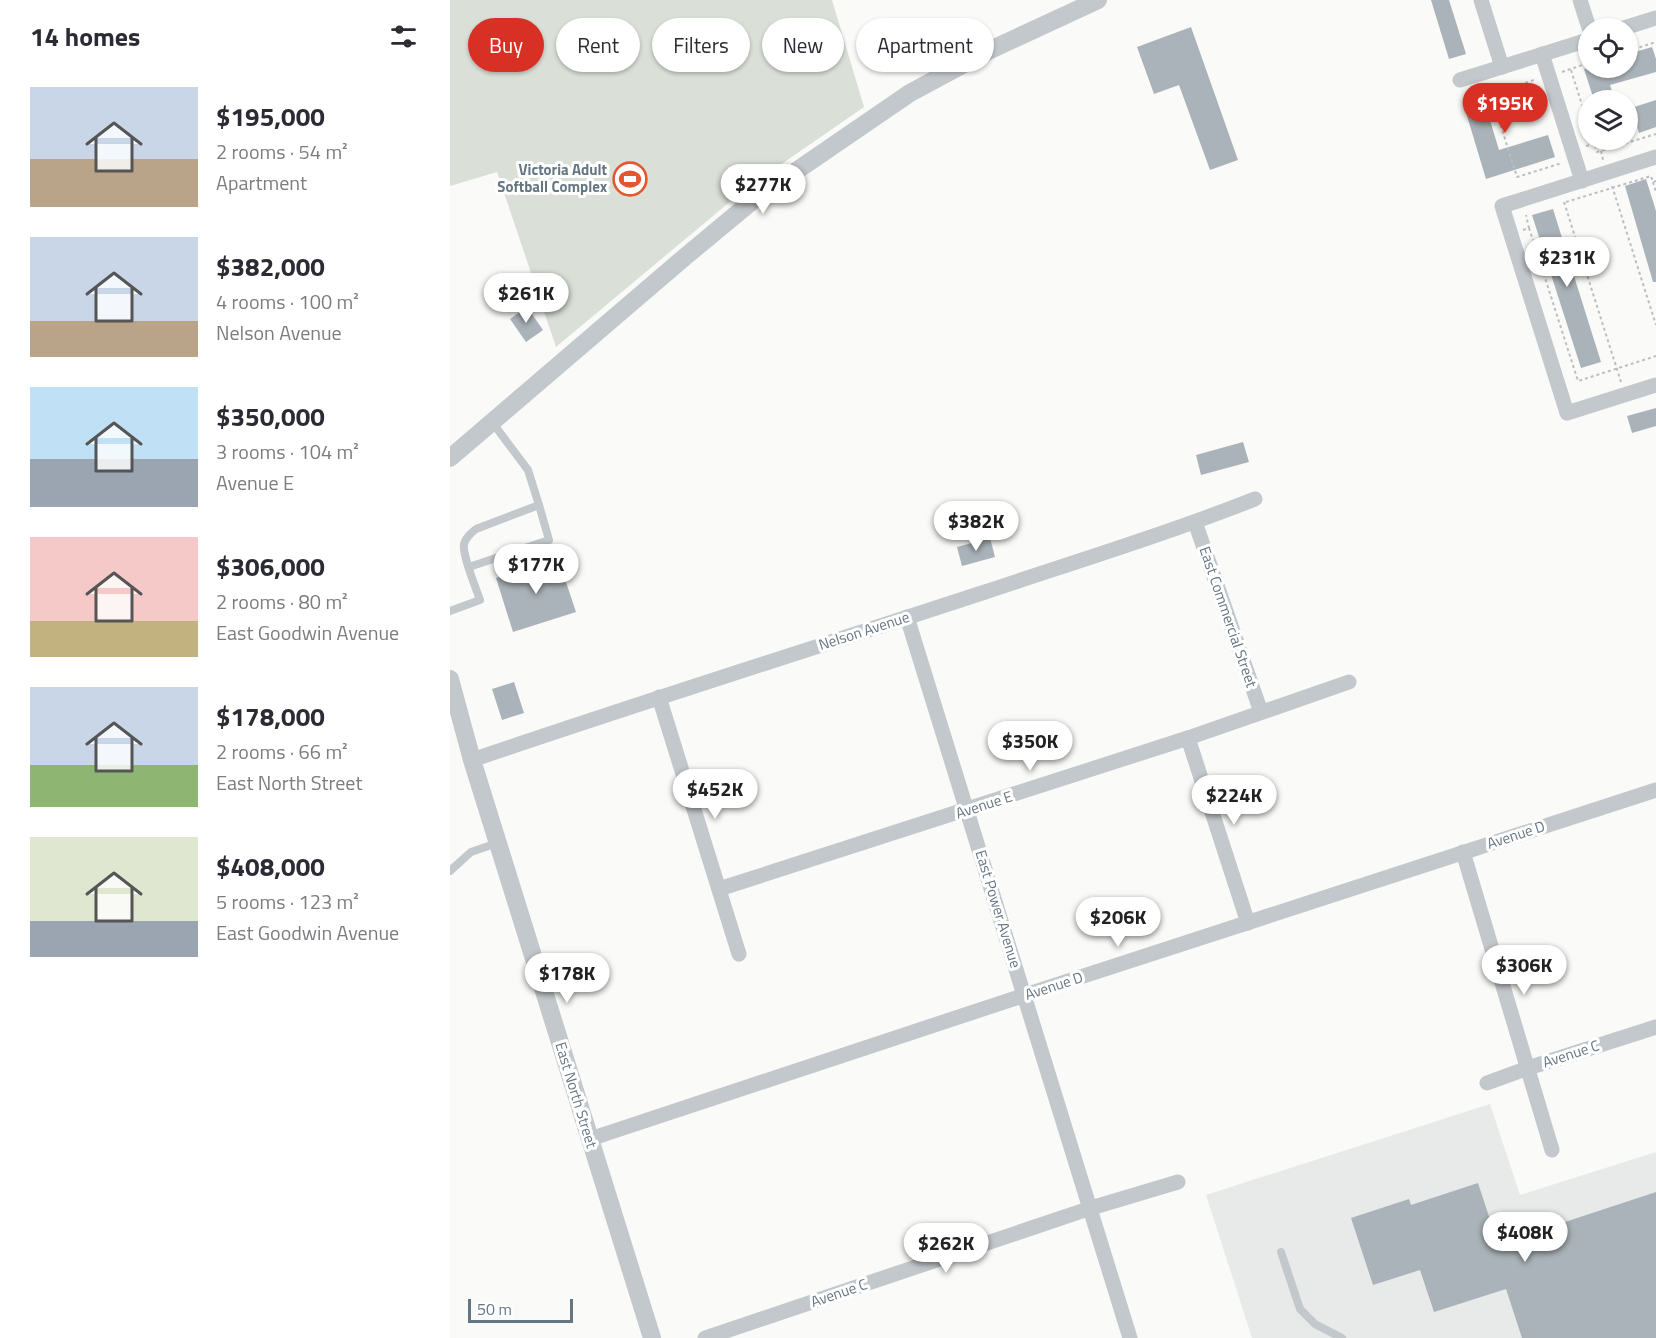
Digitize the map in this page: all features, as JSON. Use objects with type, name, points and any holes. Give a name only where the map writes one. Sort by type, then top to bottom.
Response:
[{"type":"street","points":[[450,458],[751,202],[908,95],[988,51],[1098,0]]},
{"type":"street","points":[[1481,0],[1502,67]]},
{"type":"street","points":[[1580,0],[1586,18]]},
{"type":"street","points":[[1638,24],[1656,18]]},
{"type":"street","points":[[1460,80],[1578,42]]},
{"type":"street","points":[[1542,54],[1582,181]]},
{"type":"street","points":[[1656,157],[1502,206],[1567,413],[1656,385]]},
{"type":"street","name":"Nelson Avenue","points":[[472,760],[1195,522],[1255,499]]},
{"type":"street","name":"East Commercial Street","points":[[1195,522],[1261,712]]},
{"type":"street","name":"East Power Avenue","points":[[907,617],[1130,1338]]},
{"type":"street","name":"East North Street","points":[[450,679],[454,713],[472,760],[651,1338]]},
{"type":"street","name":"Avenue E","points":[[719,889],[1188,738],[1349,682]]},
{"type":"street","points":[[659,697],[739,954]]},
{"type":"street","points":[[1188,738],[1248,923]]},
{"type":"street","name":"Avenue D","points":[[590,1139],[1656,790]]},
{"type":"street","points":[[1463,852],[1552,1150]]},
{"type":"street","name":"Avenue C","points":[[1486,1083],[1656,1027]]},
{"type":"street","name":"Avenue C","points":[[705,1338],[1091,1208],[1178,1182]]},
{"type":"lane","points":[[469,567],[549,540],[528,470],[492,422]]},
{"type":"lane","points":[[450,611],[480,600],[465,552],[464,543],[469,535],[476,529],[539,505]]},
{"type":"lane","points":[[450,871],[471,852],[498,843]]},
{"type":"lane","points":[[1281,1252],[1300,1310],[1315,1324],[1342,1338]]},
{"type":"path","points":[[1638,48],[1656,42]]},
{"type":"path","points":[[1491,94],[1578,67]]},
{"type":"path","points":[[1571,69],[1578,92]]},
{"type":"path","points":[[1484,72],[1517,177],[1563,163],[1560,154],[1578,149]]},
{"type":"path","points":[[1596,150],[1597,152],[1601,151],[1656,134]]},
{"type":"path","points":[[1601,151],[1656,325]]},
{"type":"path","points":[[1564,203],[1651,176],[1656,192]]},
{"type":"path","points":[[1560,188],[1625,395]]},
{"type":"path","points":[[1535,212],[1525,215],[1578,381],[1656,356]]},
{"type":"path","points":[[1510,234],[1529,228]]},
{"type":"shaded area","name":"Victoria Adult Softball Complex","points":[[450,0],[832,0],[837,18],[762,18],[762,72],[844,72],[844,40],[864,107],[744,190],[556,347],[497,172],[450,186]]},
{"type":"shaded area","points":[[1490,1104],[1520,1195],[1656,1152],[1656,1338],[1252,1338],[1206,1195]]},
{"type":"building","points":[[1431,0],[1449,0],[1466,54],[1449,59]]},
{"type":"building","points":[[1191,27],[1238,160],[1210,170],[1179,85],[1154,94],[1137,47]]},
{"type":"building","points":[[1652,47],[1656,59],[1656,72],[1638,77],[1638,51]]},
{"type":"building","points":[[1587,78],[1635,78],[1610,85],[1612,90],[1591,90]]},
{"type":"building","points":[[1532,85],[1538,106],[1490,120],[1499,150],[1548,135],[1555,157],[1486,179],[1464,106]]},
{"type":"building","points":[[1656,100],[1656,127],[1639,133],[1638,106]]},
{"type":"building","points":[[1646,179],[1656,211],[1656,282],[1653,282],[1625,186]]},
{"type":"building","points":[[1553,209],[1601,362],[1581,368],[1532,215]]},
{"type":"building","points":[[527,307],[543,330],[526,342],[510,319]]},
{"type":"building","points":[[1656,408],[1656,426],[1632,433],[1627,416]]},
{"type":"building","points":[[1243,442],[1249,462],[1201,475],[1196,455]]},
{"type":"building","points":[[990,538],[995,557],[962,566],[957,547]]},
{"type":"building","points":[[558,558],[576,612],[513,632],[496,578]]},
{"type":"building","points":[[514,682],[524,713],[502,720],[492,689]]},
{"type":"building","points":[[1478,1183],[1498,1244],[1656,1192],[1656,1338],[1522,1338],[1506,1289],[1434,1312],[1420,1270],[1373,1285],[1351,1218],[1409,1199],[1411,1205]]},
{"type":"place","name":"Victoria Adult Softball Complex","points":[[630,179]]}]
